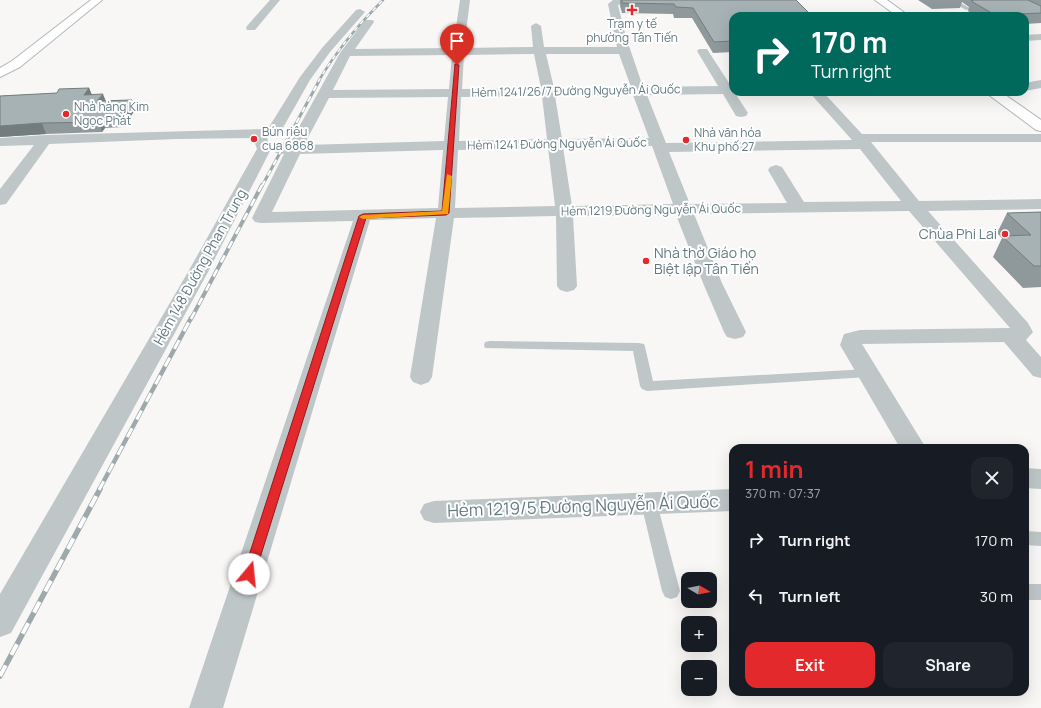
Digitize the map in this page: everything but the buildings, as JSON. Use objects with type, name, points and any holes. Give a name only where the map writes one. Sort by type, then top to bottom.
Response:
[{"type":"main road","points":[[0,73],[16,64],[97,0]]},
{"type":"main road","points":[[880,0],[898,12]]},
{"type":"main road","points":[[869,4],[880,12]]},
{"type":"main road","points":[[998,96],[1041,127]]},
{"type":"street","points":[[251,28],[275,0]]},
{"type":"street","points":[[421,377],[446,213],[452,146],[454,93],[465,0]]},
{"type":"street","points":[[682,0],[619,1],[612,4],[624,50],[638,90],[714,289],[735,332]]},
{"type":"street","points":[[0,142],[190,134],[261,141],[275,130],[302,84],[326,50],[360,12]]},
{"type":"street","points":[[294,150],[346,53],[369,22]]},
{"type":"street","points":[[536,26],[539,51],[548,92],[556,143],[564,211],[568,286]]},
{"type":"street","points":[[1029,38],[1041,37]]},
{"type":"street","points":[[346,53],[624,50]]},
{"type":"street","points":[[703,51],[729,89]]},
{"type":"street","points":[[1029,89],[1041,84]]},
{"type":"street","name":"Hẻm 1241/26/7 Đường Nguyễn Ái Quốc","points":[[324,94],[729,90]]},
{"type":"street","points":[[733,96],[741,113]]},
{"type":"street","points":[[820,96],[858,138],[914,206],[1018,324],[1022,332],[1019,335],[855,337],[852,339],[851,345],[911,444]]},
{"type":"street","name":"Hẻm 1241 Đường Nguyễn Ái Quốc","points":[[261,141],[294,150],[556,143],[858,138],[1041,138]]},
{"type":"street","points":[[0,200],[46,140]]},
{"type":"street","name":"Hẻm 148 Đường Phan Trung","points":[[0,623],[198,272],[261,141]]},
{"type":"street","name":"Hẻm 1219 Đường Nguyễn Ái Quốc","points":[[294,150],[261,218],[446,213],[1041,204]]},
{"type":"street","points":[[776,170],[798,208]]},
{"type":"street","points":[[206,708],[363,216]]},
{"type":"street","points":[[1010,335],[1041,371]]},
{"type":"street","points":[[1029,478],[1041,479]]},
{"type":"street","name":"Hẻm 1219/5 Đường Nguyễn Ái Quốc","points":[[434,512],[729,500]]},
{"type":"lane","points":[[952,0],[968,9]]},
{"type":"lane","points":[[490,345],[639,347],[647,386],[868,373]]},
{"type":"lane","points":[[649,504],[671,590]]},
{"type":"lane","points":[[1029,538],[1041,539]]},
{"type":"lane","points":[[1029,592],[1041,592]]},
{"type":"railway","points":[[318,82],[348,39],[383,0]]},
{"type":"railway","points":[[262,186],[319,81]]},
{"type":"railway","points":[[191,319],[262,185]]},
{"type":"railway","points":[[99,490],[191,318]]},
{"type":"railway","points":[[0,676],[100,489]]},
{"type":"slow traffic","points":[[363,217],[446,213],[449,176]]},
{"type":"place","name":"Trạm y tế phường Tân Tiến","points":[[632,10]]},
{"type":"place","name":"Nhà hàng Kim Ngọc Phát","points":[[66,114]]},
{"type":"place","name":"Bún riêu cua 6868","points":[[254,139]]},
{"type":"place","name":"Nhà văn hóa Khu phố 27","points":[[686,140]]},
{"type":"place","name":"Chùa Phi Lai","points":[[1005,234]]},
{"type":"place","name":"Nhà thờ Giáo họ Biệt lập Tân Tiến","points":[[646,261]]},
{"type":"route","points":[[249,574],[363,216],[446,213],[457,65]]}]
